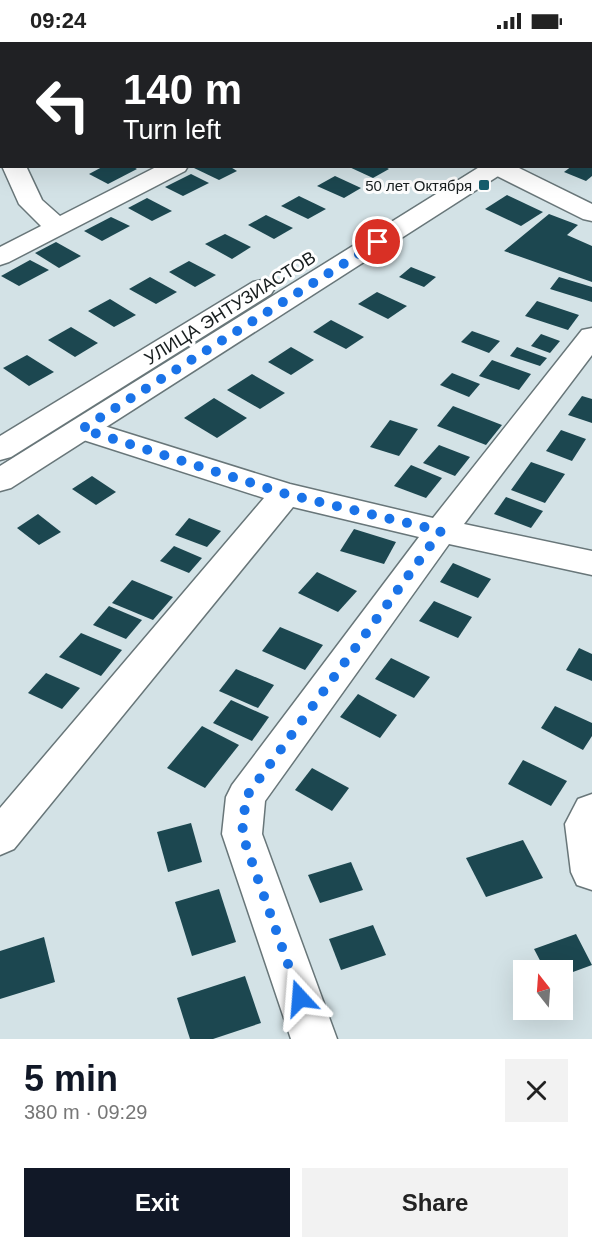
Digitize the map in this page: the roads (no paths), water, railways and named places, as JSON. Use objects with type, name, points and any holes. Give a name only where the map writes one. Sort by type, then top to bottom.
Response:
[{"type":"street","points":[[15,168],[31,204],[58,227]]},
{"type":"street","points":[[0,257],[173,168]]},
{"type":"street","name":"УЛИЦА ЭНТУЗИАСТОВ","points":[[0,450],[458,168]]},
{"type":"street","name":"УЛИЦА ЭНТУЗИАСТОВ","points":[[0,480],[495,168]]},
{"type":"street","points":[[499,168],[592,214]]},
{"type":"street","points":[[314,1039],[242,834],[246,797],[441,531],[592,336]]},
{"type":"street","points":[[82,429],[286,494],[441,531],[592,563]]},
{"type":"street","points":[[0,837],[286,494]]},
{"type":"street","points":[[592,811],[585,824],[592,872]]},
{"type":"place","name":"50 лет Октября","points":[[484,185]]}]
